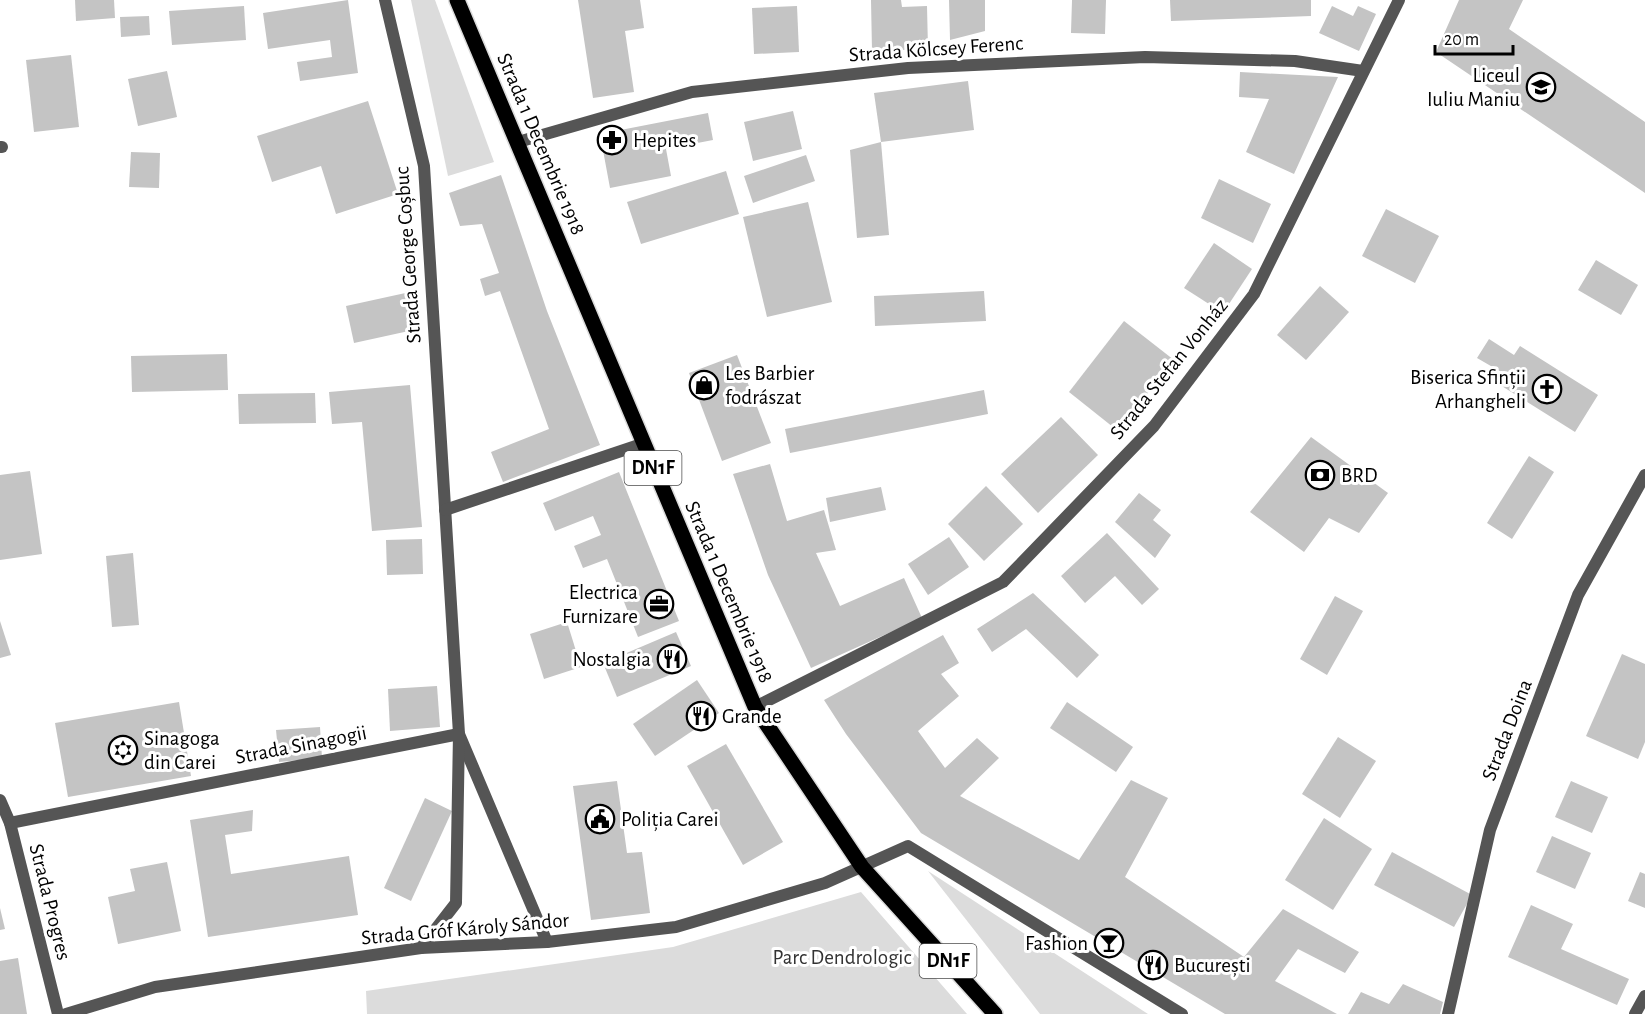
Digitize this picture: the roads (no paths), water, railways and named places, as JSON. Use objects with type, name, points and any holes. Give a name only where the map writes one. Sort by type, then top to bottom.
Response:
[{"type":"main road","name":"Strada 1 Decembrie 1918","points":[[457,0],[642,444],[755,706],[862,867],[995,1014]]},
{"type":"street","name":"Strada George Coșbuc","points":[[385,0],[424,166],[459,734],[456,903],[421,948]]},
{"type":"street","name":"Strada Stefan Vonház","points":[[755,706],[1003,582],[1154,426],[1254,294],[1399,0]]},
{"type":"street","name":"Strada Kölcsey Ferenc","points":[[518,142],[692,92],[908,68],[1145,57],[1295,61],[1363,71]]},
{"type":"street","points":[[445,510],[642,444]]},
{"type":"street","name":"Strada Doina","points":[[1448,1014],[1490,830],[1578,595],[1645,475]]},
{"type":"street","name":"Strada George Coșbuc","points":[[459,734],[547,942]]},
{"type":"street","name":"Strada Sinagogii","points":[[10,823],[459,734]]},
{"type":"street","name":"Strada Progres","points":[[0,800],[10,823],[58,1014]]},
{"type":"street","name":"Strada Gróf Károly Sándor","points":[[66,1014],[155,987],[421,948],[547,942],[676,927],[825,883],[908,846],[1182,1014]]},
{"type":"street","points":[[1635,1014],[1645,996]]},
{"type":"place","name":"Liceul Iuliu Maniu","points":[[1541,87]]},
{"type":"place","name":"Hepites","points":[[612,140]]},
{"type":"place","name":"Les Barbier fodrászat","points":[[704,385]]},
{"type":"place","name":"Biserica Sfinții Arhangheli","points":[[1547,389]]},
{"type":"place","name":"BRD","points":[[1320,475]]},
{"type":"place","name":"Electrica Furnizare","points":[[659,604]]},
{"type":"place","name":"Nostalgia","points":[[672,659]]},
{"type":"place","name":"Grande","points":[[701,716]]},
{"type":"place","name":"Sinagoga din Carei","points":[[123,750]]},
{"type":"place","name":"Poliția Carei","points":[[600,819]]},
{"type":"place","name":"Fashion","points":[[1109,943]]},
{"type":"place","name":"București","points":[[1153,965]]},
{"type":"park label","name":"Parc Dendrologic","points":[[842,957]]}]
